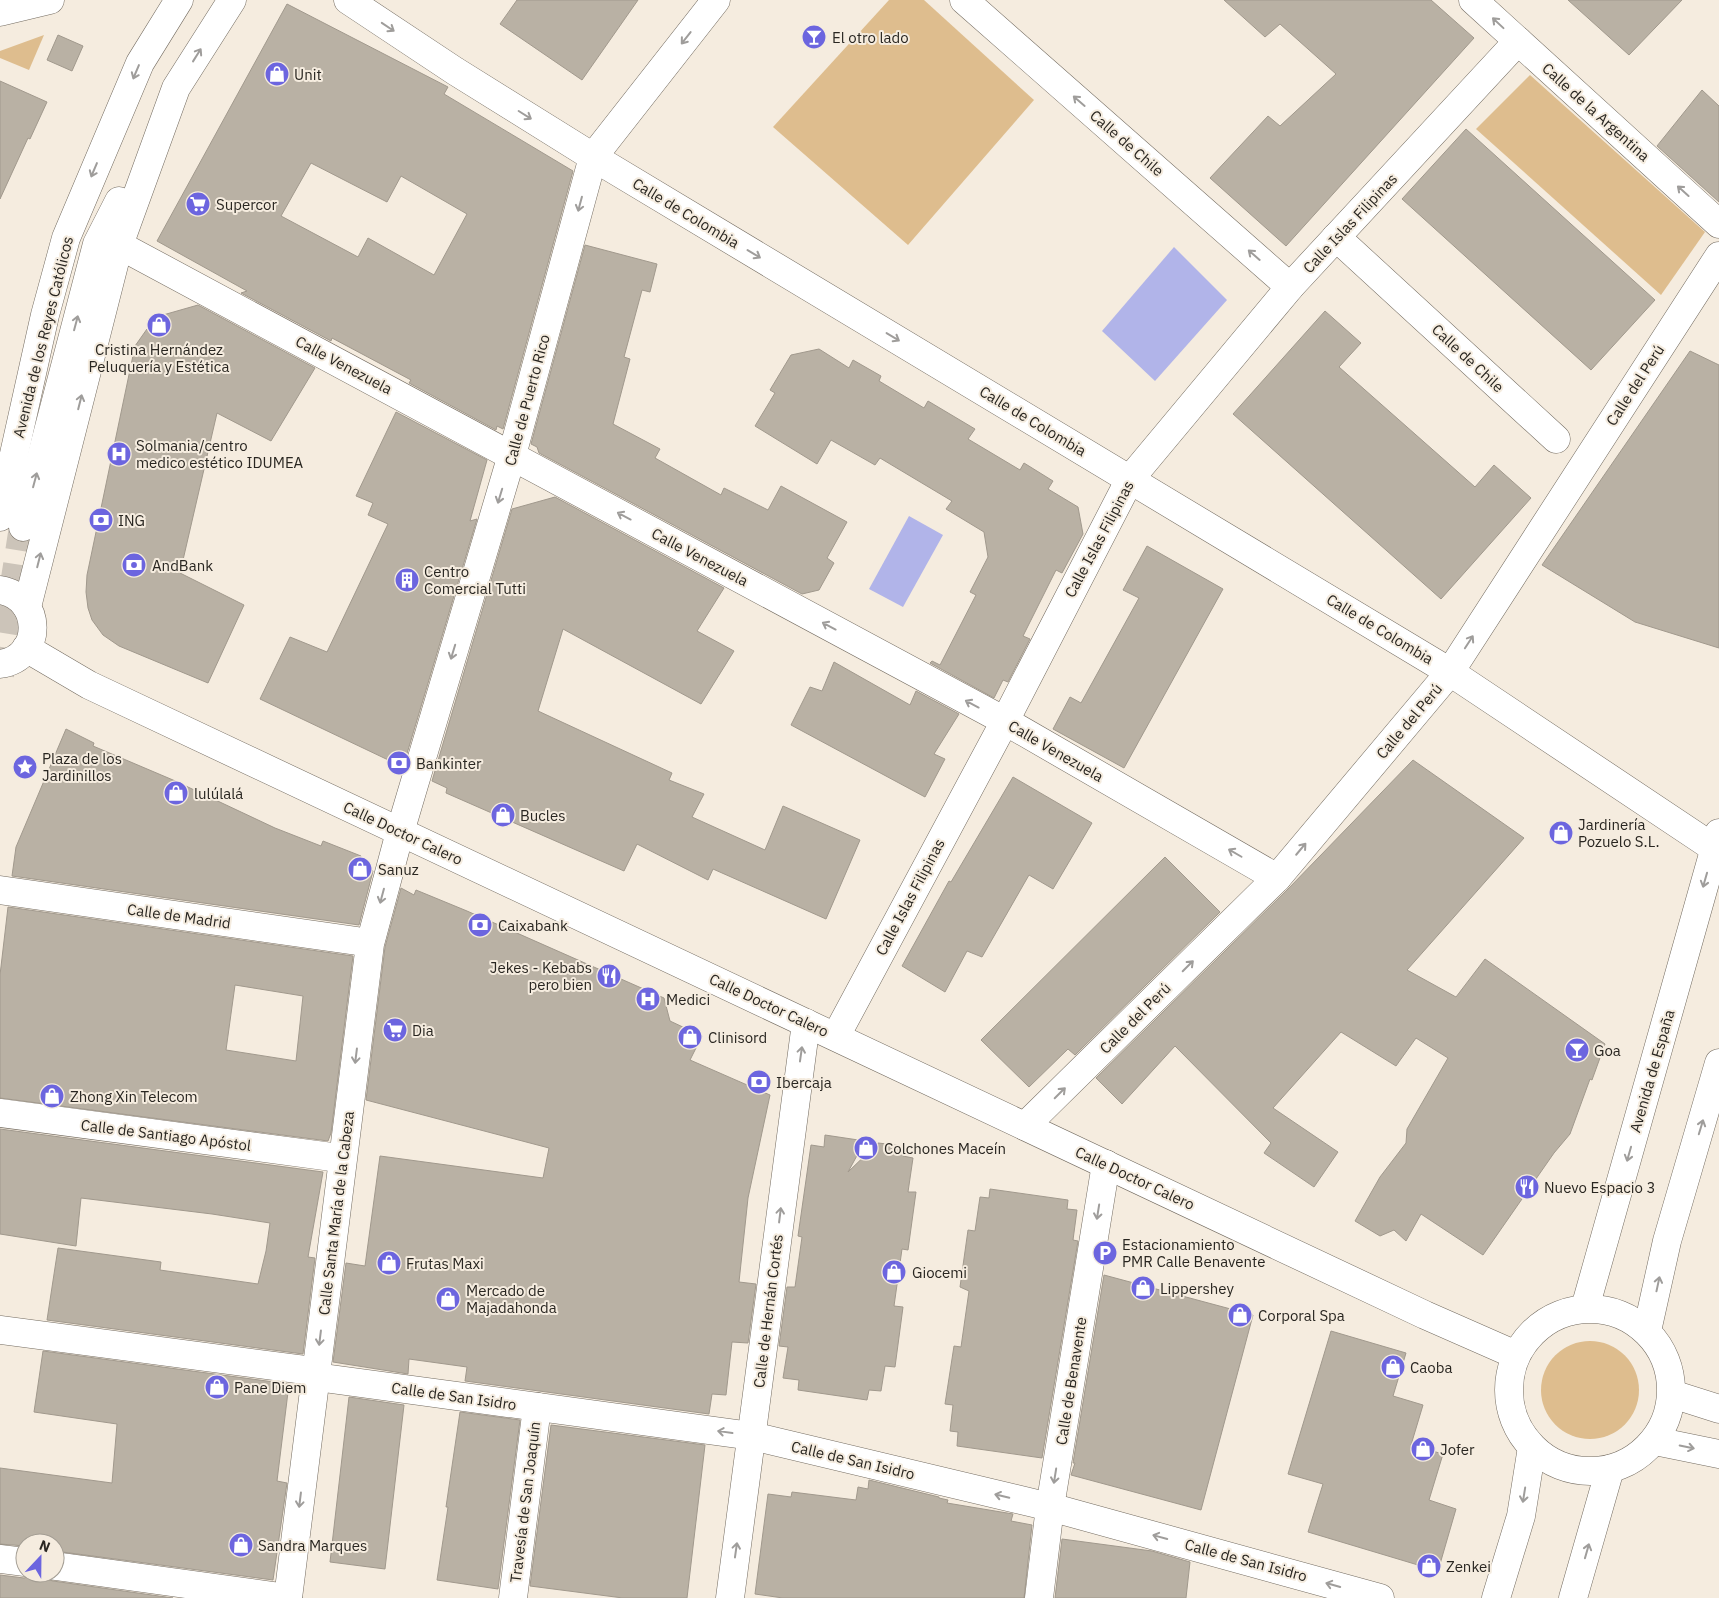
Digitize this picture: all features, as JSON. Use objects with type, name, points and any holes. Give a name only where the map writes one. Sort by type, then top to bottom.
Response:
[{"type":"street","points":[[0,12],[50,0]]},
{"type":"street","name":"Avenida de los Reyes Católicos","points":[[11,522],[45,315],[66,238],[140,63],[179,0]]},
{"type":"street","name":"Avenida de los Reyes Católicos","points":[[11,522],[97,244],[176,88],[232,0]]},
{"type":"street","name":"Calle de Colombia","points":[[348,0],[455,71],[593,157],[1450,672],[1717,841]]},
{"type":"street","name":"Calle de Puerto Rico","points":[[400,832],[512,456],[593,157],[716,0]]},
{"type":"street","name":"Calle de Chile","points":[[964,0],[1290,287]]},
{"type":"street","name":"Calle de la Argentina","points":[[1473,0],[1719,224]]},
{"type":"street","name":"Calle Islas Filipinas","points":[[836,1036],[1005,721],[1130,479],[1290,287],[1518,41]]},
{"type":"street","name":"Avenida de los Reyes Católicos","points":[[27,607],[119,245],[176,88]]},
{"type":"street","name":"Calle de Chile","points":[[1336,238],[1556,439]]},
{"type":"street","name":"Calle Venezuela","points":[[119,245],[1005,721],[1277,878]]},
{"type":"street","name":"Calle del Perú","points":[[1025,1126],[1277,878],[1450,672],[1719,256]]},
{"type":"street","points":[[0,590],[19,598],[27,607],[32,618],[33,630],[30,642],[26,648],[14,660],[0,664]]},
{"type":"street","name":"Calle Doctor Calero","points":[[26,648],[89,685],[1425,1314],[1516,1355]]},
{"type":"street","name":"Calle Santa María de la Cabeza","points":[[289,1598],[310,1373],[370,944],[400,832]]},
{"type":"street","name":"Avenida de España","points":[[1585,1308],[1717,841]]},
{"type":"street","name":"Calle de Madrid","points":[[0,890],[357,941]]},
{"type":"street","name":"Calle de Hernán Cortés","points":[[730,1598],[806,1023]]},
{"type":"street","points":[[1647,1331],[1667,1241],[1719,1064]]},
{"type":"street","name":"Calle de Santiago Apóstol","points":[[0,1113],[332,1157]]},
{"type":"street","name":"Calle de Benavente","points":[[1039,1598],[1050,1507],[1106,1164]]},
{"type":"street","points":[[1585,1308],[1602,1309],[1618,1313],[1634,1321],[1647,1331],[1658,1345],[1666,1360],[1671,1377],[1672,1394],[1667,1419],[1654,1440],[1642,1453],[1627,1463],[1610,1469],[1582,1471],[1555,1463],[1532,1447],[1519,1431],[1512,1413],[1508,1394],[1510,1374],[1516,1355],[1525,1340],[1537,1328],[1552,1318],[1568,1311],[1585,1308]]},
{"type":"street","name":"Calle de San Isidro","points":[[0,1330],[752,1436],[1050,1507],[1380,1598]]},
{"type":"street","points":[[1672,1394],[1719,1409]]},
{"type":"street","name":"Travesía de San Joaquín","points":[[513,1598],[537,1407]]},
{"type":"street","points":[[1654,1440],[1719,1454]]},
{"type":"street","points":[[1496,1598],[1521,1516],[1532,1447]]},
{"type":"street","points":[[1573,1598],[1610,1469]]},
{"type":"street","points":[[0,1558],[15,1560]]},
{"type":"street","points":[[65,1567],[289,1598]]},
{"type":"shaded area","points":[[889,0],[924,0],[1034,100],[908,245],[773,127]]},
{"type":"shaded area","points":[[44,35],[29,70],[0,58],[0,51]]},
{"type":"shaded area","points":[[1530,75],[1705,232],[1661,295],[1476,129]]},
{"type":"shaded area","points":[[1590,1341],[1609,1345],[1624,1356],[1635,1371],[1639,1390],[1635,1409],[1624,1424],[1609,1435],[1590,1439],[1571,1435],[1556,1424],[1545,1409],[1541,1390],[1545,1371],[1556,1356],[1571,1345]]},
{"type":"water","points":[[1174,247],[1227,300],[1155,381],[1102,331]]},
{"type":"water","points":[[909,516],[943,535],[903,607],[869,589]]},
{"type":"building","points":[[517,0],[638,0],[582,80],[500,24]]},
{"type":"building","points":[[1224,0],[1431,0],[1474,38],[1286,246],[1210,178],[1268,116],[1280,126],[1336,74],[1280,24],[1265,37]]},
{"type":"building","points":[[1568,0],[1682,0],[1629,55]]},
{"type":"building","points":[[287,4],[448,87],[444,94],[573,171],[503,429],[497,426],[496,430],[409,383],[411,380],[332,338],[331,341],[241,293],[247,291],[157,241]],"holes":[[[311,163],[387,202],[401,176],[467,214],[434,275],[368,238],[358,257],[281,216]]]},
{"type":"building","points":[[58,35],[83,46],[72,71],[47,60]]},
{"type":"building","points":[[0,81],[47,102],[0,199]]},
{"type":"building","points":[[1702,90],[1719,106],[1719,202],[1657,146]]},
{"type":"building","points":[[1466,129],[1655,300],[1591,370],[1402,199]]},
{"type":"building","points":[[585,245],[657,264],[650,292],[642,290],[624,357],[630,359],[613,424],[660,449],[655,458],[721,495],[724,488],[768,510],[781,486],[847,522],[827,558],[834,563],[819,590],[802,594],[539,453],[537,447],[531,444]]},
{"type":"building","points":[[198,305],[315,368],[271,441],[217,413],[180,573],[244,605],[208,683],[119,646],[103,635],[92,620],[86,592],[87,575],[135,346],[147,329],[163,315]]},
{"type":"building","points":[[1325,311],[1361,343],[1339,367],[1475,487],[1494,465],[1531,498],[1441,599],[1233,414]]},
{"type":"building","points":[[819,349],[849,368],[853,360],[881,376],[879,381],[924,408],[928,401],[975,429],[968,439],[1020,470],[1024,463],[1053,481],[1048,489],[1078,507],[1083,534],[1062,573],[1056,570],[1023,636],[1030,639],[1008,682],[1003,680],[994,698],[930,663],[932,661],[940,665],[976,595],[970,592],[988,557],[984,532],[946,509],[952,501],[880,458],[875,465],[831,440],[817,464],[755,426],[775,393],[770,390],[791,355]]},
{"type":"building","points":[[1690,351],[1719,365],[1719,648],[1635,622],[1542,565]]},
{"type":"building","name":"Centro Comercial Tutti","points":[[396,412],[487,460],[470,521],[477,519],[403,767],[260,699],[290,637],[327,652],[388,524],[368,515],[373,503],[356,496]]},
{"type":"building","points":[[555,497],[724,588],[697,631],[734,651],[701,704],[563,629],[538,711],[672,773],[669,780],[704,794],[692,817],[765,850],[783,806],[860,840],[826,919],[713,869],[708,880],[637,844],[624,871],[446,793],[447,788],[432,781],[512,509]]},
{"type":"building","points":[[1147,546],[1223,589],[1124,768],[1053,729],[1070,697],[1081,703],[1139,598],[1123,590]]},
{"type":"building","points":[[834,662],[910,705],[916,691],[959,714],[934,754],[945,759],[925,797],[791,725],[810,687],[822,691]]},
{"type":"building","points":[[66,729],[94,743],[93,746],[173,780],[275,828],[321,846],[323,841],[361,856],[359,863],[373,871],[359,925],[12,876],[16,847]]},
{"type":"building","points":[[1413,760],[1524,838],[1407,970],[1456,997],[1485,959],[1605,1044],[1570,1134],[1554,1153],[1483,1255],[1421,1214],[1406,1241],[1394,1230],[1380,1236],[1355,1221],[1380,1177],[1406,1143],[1407,1129],[1448,1058],[1416,1038],[1396,1066],[1341,1032],[1273,1108],[1338,1152],[1314,1187],[1264,1153],[1271,1143],[1175,1046],[1122,1104],[1096,1078],[1288,889]]},
{"type":"building","points":[[1013,777],[1092,823],[1053,889],[1029,875],[982,957],[967,951],[945,992],[902,966],[949,881],[951,882]]},
{"type":"building","points":[[1165,857],[1220,912],[1075,1055],[1068,1049],[1029,1087],[981,1040]]},
{"type":"building","points":[[401,888],[414,895],[416,890],[467,911],[664,998],[670,1021],[702,1036],[690,1060],[770,1095],[748,1198],[739,1282],[756,1284],[748,1343],[732,1342],[726,1395],[712,1394],[709,1414],[465,1381],[467,1367],[409,1359],[408,1374],[333,1362],[346,1263],[365,1266],[380,1156],[543,1178],[549,1148],[366,1100],[385,947]]},
{"type":"building","points":[[8,907],[353,956],[331,1133],[328,1141],[0,1098],[0,975]],"holes":[[[235,985],[303,996],[296,1061],[226,1050]]]},
{"type":"building","points":[[0,1129],[323,1172],[308,1257],[315,1258],[303,1354],[47,1320],[58,1248],[161,1262],[160,1270],[258,1284],[270,1223],[81,1198],[76,1246],[0,1234]]},
{"type":"building","points":[[825,1135],[865,1141],[848,1172],[878,1143],[904,1146],[903,1156],[913,1158],[908,1192],[916,1192],[908,1250],[902,1249],[894,1306],[903,1307],[895,1367],[885,1366],[881,1391],[869,1390],[867,1400],[798,1390],[799,1380],[783,1378],[788,1347],[779,1346],[787,1287],[795,1287],[802,1237],[798,1236],[811,1145],[824,1147]]},
{"type":"building","points":[[990,1189],[1068,1200],[1067,1209],[1077,1210],[1073,1240],[1078,1241],[1042,1458],[957,1446],[958,1432],[950,1431],[953,1405],[945,1404],[954,1346],[961,1347],[969,1291],[960,1287],[968,1230],[975,1231],[980,1197],[989,1198]]},
{"type":"building","points":[[1104,1275],[1253,1315],[1201,1510],[1071,1475],[1075,1463],[1073,1463]]},
{"type":"building","points":[[1331,1331],[1406,1353],[1393,1396],[1423,1405],[1411,1445],[1443,1454],[1429,1500],[1456,1509],[1438,1571],[1308,1532],[1323,1484],[1288,1474]]},
{"type":"building","points":[[43,1351],[289,1384],[277,1481],[287,1483],[273,1580],[65,1552],[65,1533],[15,1533],[15,1545],[0,1544],[0,1468],[112,1483],[117,1424],[34,1412]]},
{"type":"building","points":[[349,1397],[404,1405],[385,1569],[330,1562]]},
{"type":"building","points":[[460,1412],[520,1420],[498,1589],[437,1580]]},
{"type":"building","points":[[551,1425],[705,1445],[687,1598],[623,1598],[530,1586]]},
{"type":"building","points":[[869,1480],[939,1497],[948,1500],[947,1503],[1013,1514],[1011,1521],[1032,1525],[1024,1598],[783,1598],[755,1594],[768,1494],[791,1497],[792,1492],[856,1500],[858,1487],[868,1489]]},
{"type":"building","points":[[1062,1539],[1152,1551],[1190,1562],[1186,1598],[1055,1598]]},
{"type":"building","points":[[0,1575],[15,1577],[15,1583],[65,1583],[173,1598],[0,1598]]},
{"type":"tunnel","points":[[0,675],[23,527]]},
{"type":"place","name":"El otro lado","points":[[814,37]]},
{"type":"place","name":"Unit","points":[[277,74]]},
{"type":"place","name":"Supercor","points":[[198,204]]},
{"type":"place","name":"Cristina Hernández Peluquería y Estética","points":[[159,325]]},
{"type":"place","name":"Solmania/centro medico estético IDUMEA","points":[[119,454]]},
{"type":"place","name":"ING","points":[[101,520]]},
{"type":"place","name":"AndBank","points":[[134,565]]},
{"type":"place","name":"Centro Comercial Tutti","points":[[407,580]]},
{"type":"place","name":"Bankinter","points":[[399,763]]},
{"type":"place","name":"Plaza de los Jardinillos","points":[[25,767]]},
{"type":"place","name":"lulúlalá","points":[[176,793]]},
{"type":"place","name":"Bucles","points":[[503,815]]},
{"type":"place","name":"Jardinería Pozuelo S.L.","points":[[1561,833]]},
{"type":"place","name":"Sanuz","points":[[360,869]]},
{"type":"place","name":"Caixabank","points":[[480,925]]},
{"type":"place","name":"Jekes - Kebabs pero bien","points":[[609,976]]},
{"type":"place","name":"Medici","points":[[648,999]]},
{"type":"place","name":"Dia","points":[[395,1030]]},
{"type":"place","name":"Clinisord","points":[[690,1037]]},
{"type":"place","name":"Goa","points":[[1577,1050]]},
{"type":"place","name":"Ibercaja","points":[[759,1082]]},
{"type":"place","name":"Zhong Xin Telecom","points":[[52,1096]]},
{"type":"place","name":"Colchones Maceín","points":[[866,1148]]},
{"type":"place","name":"Nuevo Espacio 3","points":[[1527,1187]]},
{"type":"place","name":"Estacionamiento PMR Calle Benavente","points":[[1105,1253]]},
{"type":"place","name":"Frutas Maxi","points":[[389,1263]]},
{"type":"place","name":"Giocemi","points":[[894,1272]]},
{"type":"place","name":"Lippershey","points":[[1143,1288]]},
{"type":"place","name":"Mercado de Majadahonda","points":[[448,1299]]},
{"type":"place","name":"Corporal Spa","points":[[1240,1315]]},
{"type":"place","name":"Caoba","points":[[1393,1367]]},
{"type":"place","name":"Pane Diem","points":[[217,1387]]},
{"type":"place","name":"Jofer","points":[[1423,1449]]},
{"type":"place","name":"Sandra Marques","points":[[241,1545]]},
{"type":"place","name":"Zenkei","points":[[1429,1566]]}]
